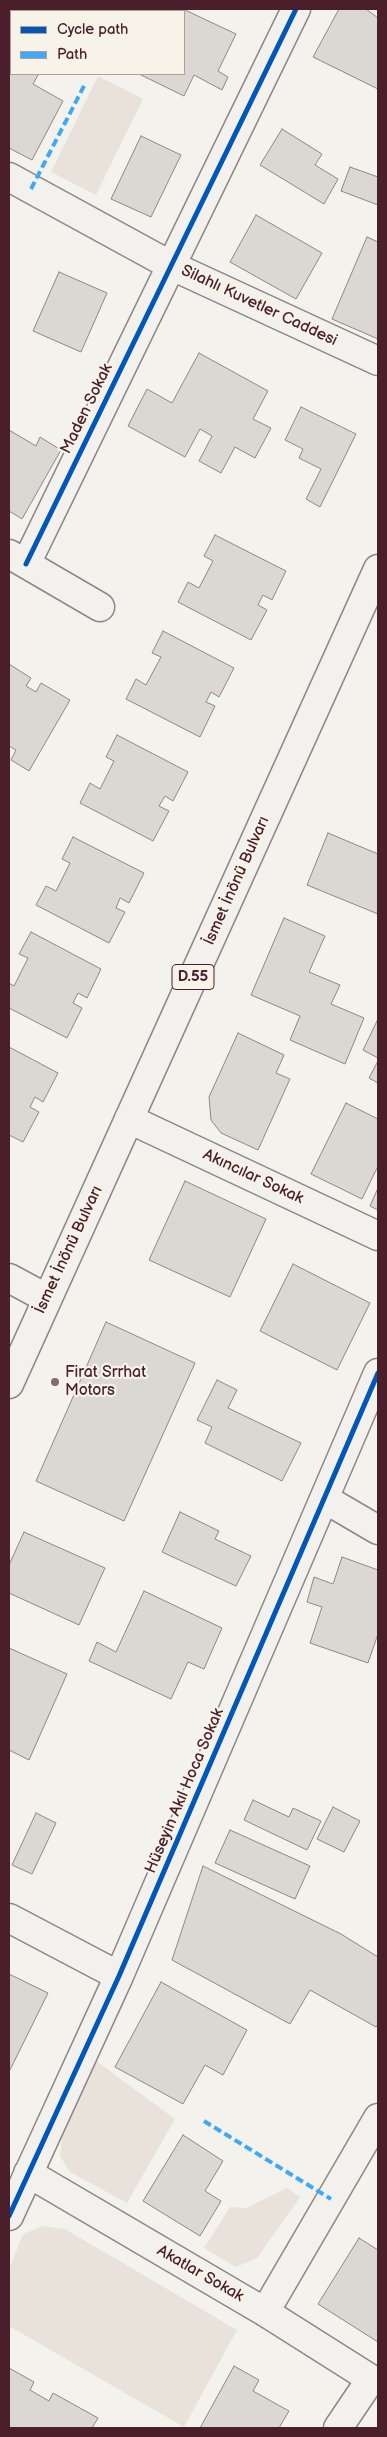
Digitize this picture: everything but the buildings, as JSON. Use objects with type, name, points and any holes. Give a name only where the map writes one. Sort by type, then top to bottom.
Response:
[{"type":"street","name":"Maden Sokak","points":[[18,559],[170,265],[296,9]]},
{"type":"street","name":"Silahlı Kuvetler Caddesi","points":[[9,177],[170,265],[378,361]]},
{"type":"street","points":[[18,559],[100,607]]},
{"type":"street","name":"İsmet İnönü Bulvarı","points":[[9,1384],[46,1298],[378,570]]},
{"type":"street","name":"Akıncılar Sokak","points":[[129,1119],[378,1236]]},
{"type":"street","points":[[9,1278],[46,1298]]},
{"type":"street","name":"Hüseyin Akıl Hoca Sokak","points":[[9,2216],[119,1976],[378,1373]]},
{"type":"street","points":[[325,1499],[378,1530]]},
{"type":"street","points":[[9,1918],[119,1976]]},
{"type":"street","points":[[265,2312],[378,2118]]},
{"type":"street","name":"Akatlar Sokak","points":[[28,2173],[265,2312],[370,2379],[338,2428]]},
{"type":"shaded area","points":[[98,76],[143,99],[96,195],[51,172]]},
{"type":"shaded area","points":[[95,2060],[175,2119],[127,2203],[70,2172],[60,2156],[63,2130]]},
{"type":"shaded area","points":[[287,2188],[300,2197],[257,2258],[236,2267],[204,2248],[230,2207],[246,2208]]},
{"type":"shaded area","points":[[43,2226],[65,2229],[237,2330],[184,2427],[9,2326],[9,2270],[23,2234]]},
{"type":"marked path","points":[[31,189],[85,84]]},
{"type":"marked path","points":[[204,2121],[331,2199]]},
{"type":"cycle path","points":[[26,564],[296,9]]},
{"type":"cycle path","points":[[9,2216],[119,1976],[378,1373]]},
{"type":"place","name":"Firat Srrhat Motors","points":[[55,1382]]}]
